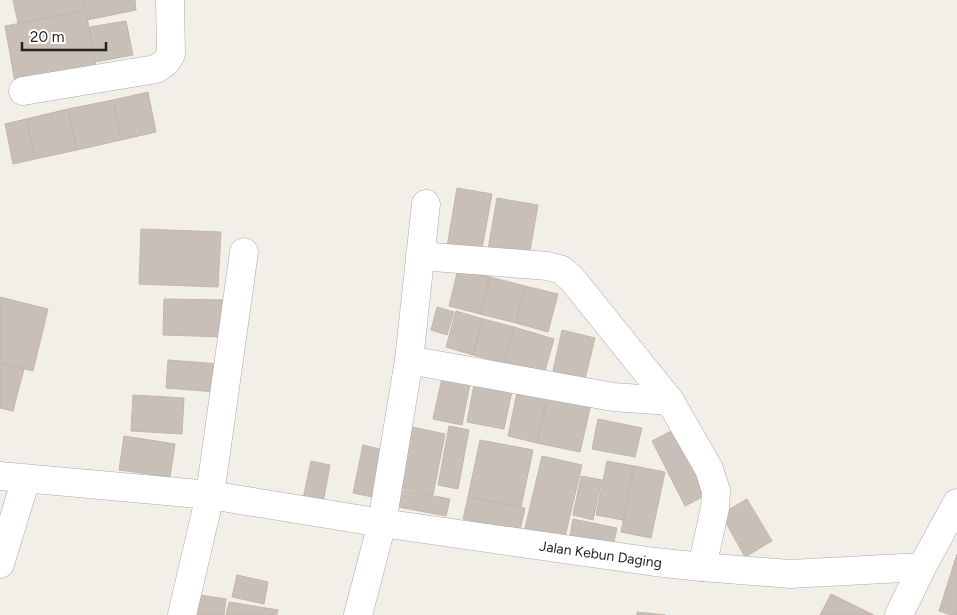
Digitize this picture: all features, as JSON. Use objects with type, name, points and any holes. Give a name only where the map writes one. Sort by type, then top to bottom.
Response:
[{"type":"street","points":[[23,91],[156,69],[166,62],[171,54],[170,0]]},
{"type":"street","points":[[358,615],[382,523],[408,360],[426,204]]},
{"type":"street","points":[[182,615],[210,495],[244,252]]},
{"type":"street","points":[[420,256],[548,266],[562,270],[572,279],[670,401],[709,469],[716,491],[716,508],[702,567]]},
{"type":"street","points":[[408,360],[613,398],[670,401]]},
{"type":"street","points":[[0,564],[13,477]]},
{"type":"street","name":"Jalan Kebun Daging","points":[[13,477],[210,495],[382,523],[702,567],[790,574],[922,567]]},
{"type":"street","points":[[899,615],[957,502]]},
{"type":"building","points":[[13,0],[84,0],[86,11],[18,23]]},
{"type":"building","points":[[84,0],[135,0],[136,10],[87,20]]},
{"type":"building","points":[[86,11],[97,73],[16,88],[5,26]]},
{"type":"building","points":[[126,21],[133,55],[95,62],[89,27]]},
{"type":"building","points":[[148,92],[156,132],[121,140],[113,100]]},
{"type":"building","points":[[113,100],[121,140],[77,150],[68,109]]},
{"type":"building","points":[[68,109],[77,150],[35,159],[26,119]]},
{"type":"building","points":[[26,119],[35,159],[13,164],[5,124]]},
{"type":"building","points":[[457,188],[492,194],[481,254],[447,247]]},
{"type":"building","points":[[497,198],[538,205],[528,262],[487,255]]},
{"type":"building","points":[[141,229],[221,232],[218,287],[139,284]]},
{"type":"building","points":[[458,269],[490,277],[480,314],[449,306]]},
{"type":"building","points":[[490,277],[525,286],[516,323],[480,314]]},
{"type":"building","points":[[525,286],[558,294],[548,332],[516,323]]},
{"type":"building","points":[[0,297],[48,309],[33,371],[0,363]]},
{"type":"building","points":[[164,299],[226,300],[225,337],[163,335]]},
{"type":"building","points":[[437,307],[454,312],[447,335],[431,330]]},
{"type":"building","points":[[456,311],[483,319],[473,355],[446,347]]},
{"type":"building","points":[[483,319],[514,327],[504,363],[473,355]]},
{"type":"building","points":[[514,327],[554,339],[544,374],[504,363]]},
{"type":"building","points":[[562,330],[595,338],[585,379],[553,371]]},
{"type":"building","points":[[168,360],[220,364],[217,392],[166,388]]},
{"type":"building","points":[[0,363],[24,369],[13,411],[0,408]]},
{"type":"building","points":[[442,378],[470,384],[462,425],[433,419]]},
{"type":"building","points":[[475,379],[513,386],[504,429],[467,422]]},
{"type":"building","points":[[518,388],[548,395],[537,443],[508,436]]},
{"type":"building","points":[[133,395],[184,398],[182,434],[131,431]]},
{"type":"building","points":[[548,395],[591,404],[580,452],[537,443]]},
{"type":"building","points":[[598,419],[642,428],[635,457],[592,449]]},
{"type":"building","points":[[449,426],[469,430],[458,489],[438,485]]},
{"type":"building","points":[[681,426],[714,491],[685,506],[652,441]]},
{"type":"building","points":[[412,427],[445,434],[433,495],[400,488]]},
{"type":"building","points":[[124,436],[175,444],[170,477],[119,470]]},
{"type":"building","points":[[480,440],[533,450],[521,507],[468,497]]},
{"type":"building","points":[[363,445],[392,452],[382,499],[353,493]]},
{"type":"building","points":[[542,456],[582,465],[564,541],[524,532]]},
{"type":"building","points":[[311,461],[330,465],[323,503],[303,499]]},
{"type":"building","points":[[607,461],[634,466],[623,520],[596,515]]},
{"type":"building","points":[[634,466],[665,472],[651,538],[621,532]]},
{"type":"building","points":[[581,476],[602,480],[593,520],[573,515]]},
{"type":"building","points":[[396,489],[450,499],[446,516],[393,506]]},
{"type":"building","points":[[468,497],[525,508],[520,531],[463,519]]},
{"type":"building","points":[[747,499],[772,541],[745,557],[721,514]]},
{"type":"building","points":[[573,519],[617,528],[613,546],[570,537]]},
{"type":"building","points":[[957,554],[957,615],[951,615],[939,611]]},
{"type":"building","points":[[237,575],[268,582],[264,604],[232,597]]},
{"type":"building","points":[[831,594],[874,615],[820,615]]},
{"type":"building","points":[[200,595],[226,599],[224,615],[196,615]]},
{"type":"building","points":[[229,602],[278,610],[277,615],[226,615]]},
{"type":"building","points":[[637,612],[666,615],[637,615]]}]
